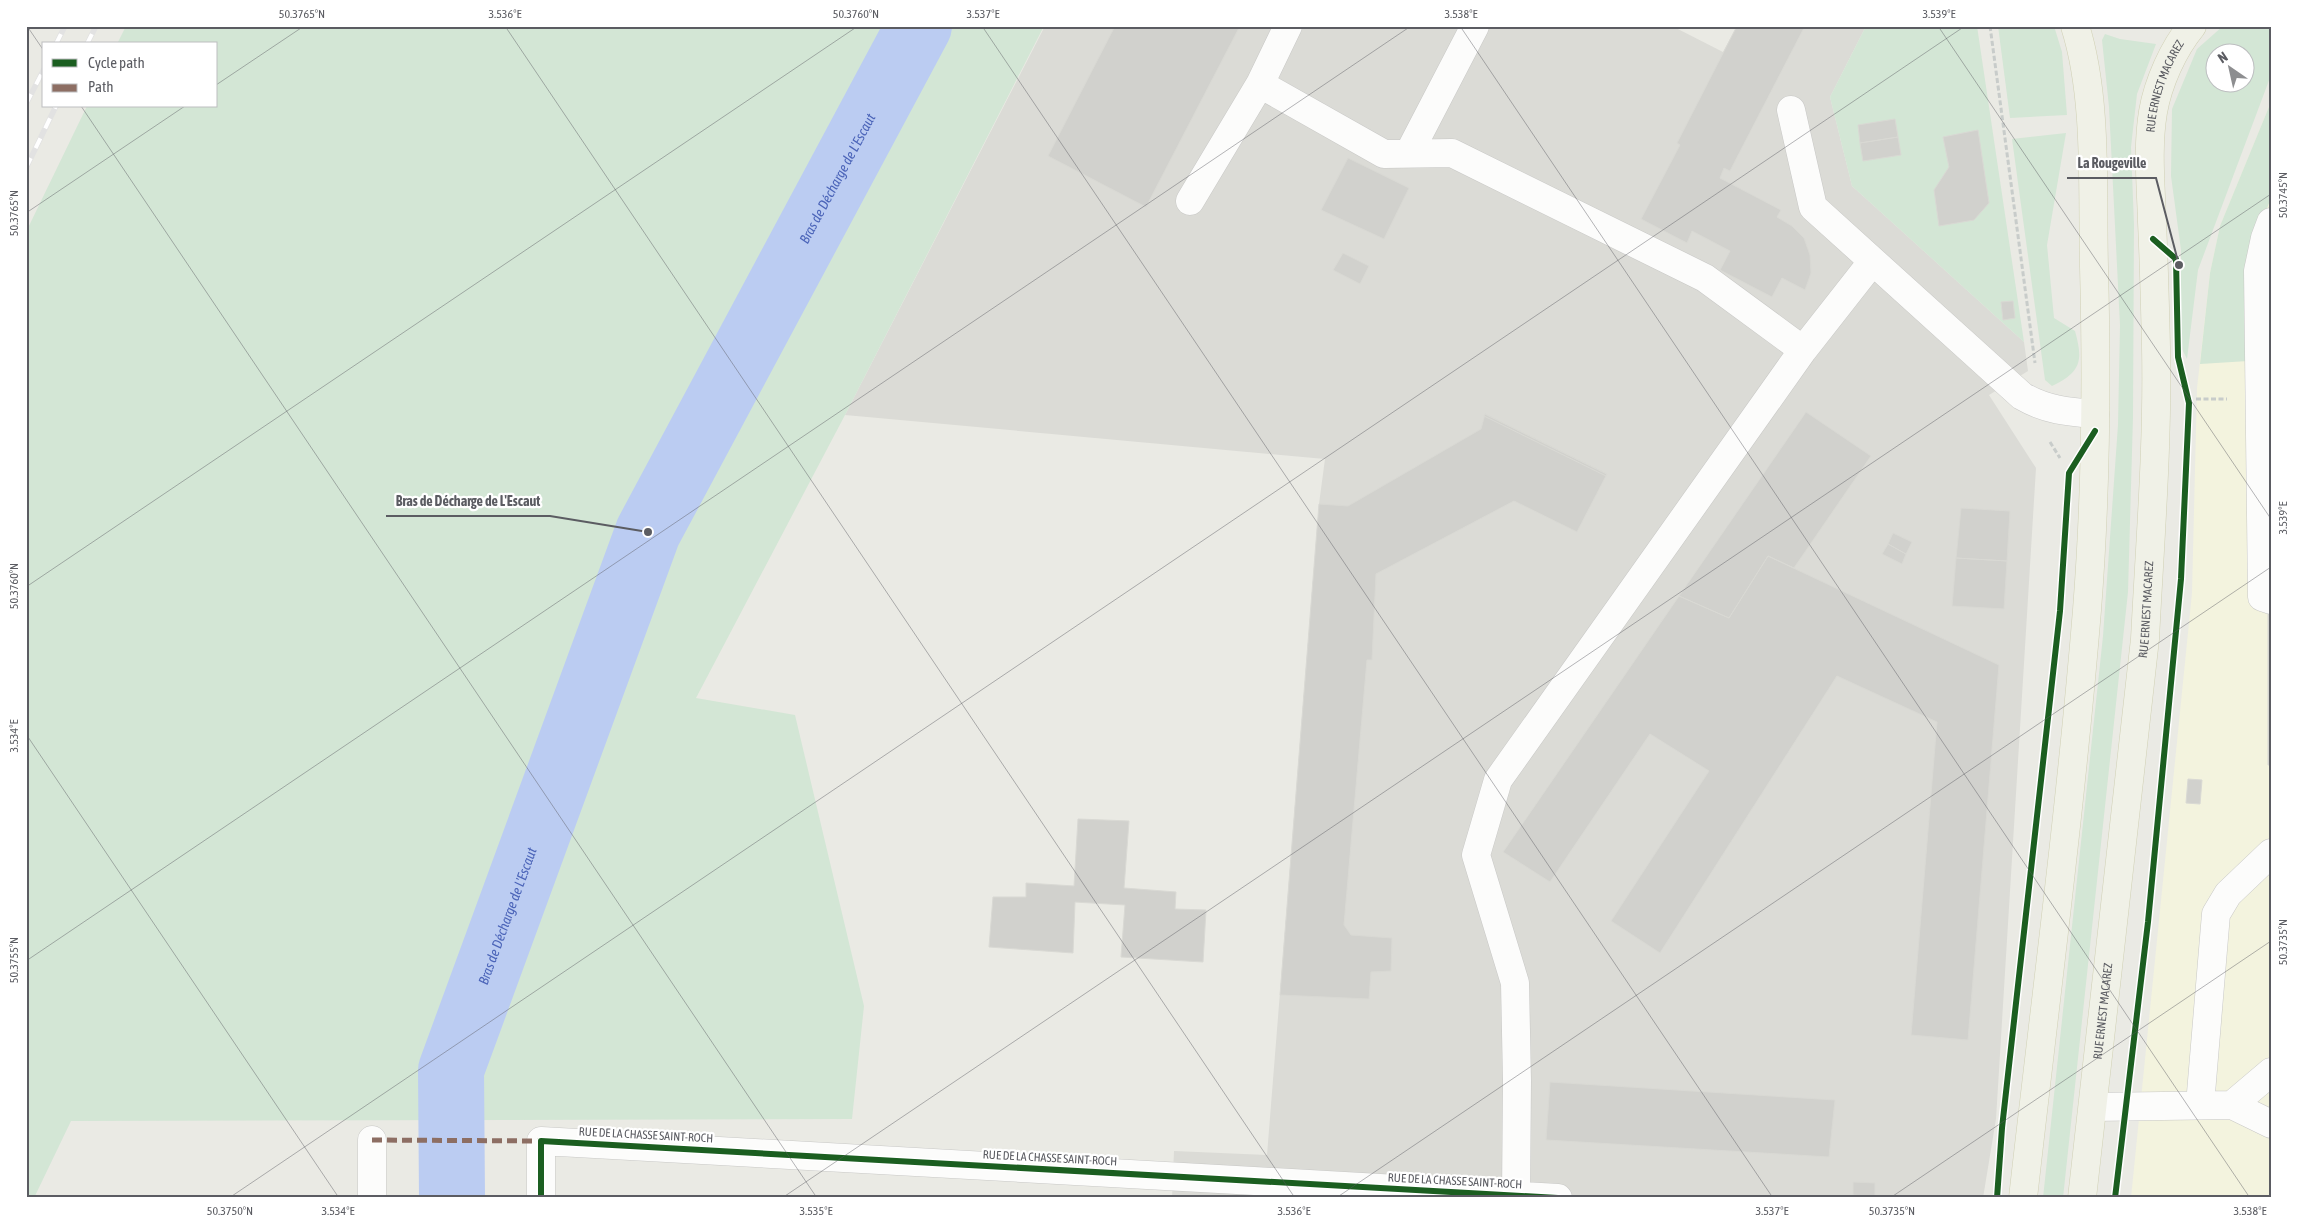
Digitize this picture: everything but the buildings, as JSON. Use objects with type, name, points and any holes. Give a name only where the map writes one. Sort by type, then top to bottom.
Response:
[{"type":"main road","points":[[2024,1198],[2082,665],[2092,521],[2095,318],[2091,128],[2086,80],[2075,26]]},
{"type":"main road","name":"RUE ERNEST MACAREZ","points":[[2082,1198],[2145,639],[2150,570],[2156,462],[2156,387],[2150,168],[2151,129],[2157,95],[2178,47],[2192,26]]},
{"type":"street","points":[[1190,202],[1260,84],[1288,26]]},
{"type":"street","points":[[1409,154],[1475,26]]},
{"type":"street","points":[[1260,84],[1384,154],[1452,153],[1705,278],[1803,350]]},
{"type":"street","points":[[1791,110],[1813,207],[2006,384],[2022,396],[2041,406],[2058,411],[2095,414]]},
{"type":"street","points":[[2271,222],[2261,256],[2258,280],[2262,598],[2271,600]]},
{"type":"street","points":[[1516,1195],[1517,1081],[1515,983],[1476,855],[1498,780],[1803,350],[1872,262]]},
{"type":"street","points":[[2200,1105],[2216,914],[2228,894],[2271,853]]},
{"type":"street","points":[[2232,1105],[2271,1072]]},
{"type":"street","points":[[2093,1107],[2232,1105],[2271,1124]]},
{"type":"street","points":[[372,1140],[372,1198]]},
{"type":"street","name":"RUE DE LA CHASSE SAINT-ROCH","points":[[541,1198],[541,1141],[1558,1198]]},
{"type":"path","points":[[1990,26],[2045,433],[2064,465]]},
{"type":"shaded area","points":[[126,26],[1044,26],[845,415],[696,698],[795,715],[864,1006],[852,1119],[71,1121],[34,1198],[26,1198],[26,232],[86,108],[218,108],[218,42],[118,42]]},
{"type":"shaded area","points":[[1045,26],[1672,26],[1723,52],[1737,26],[1866,26],[1830,97],[1852,186],[2024,342],[2028,371],[1989,395],[2036,468],[1996,1119],[1983,1198],[1172,1198],[1174,1151],[1267,1155],[1319,504],[1325,459],[845,415]]},
{"type":"shaded area","points":[[1866,26],[1977,26],[2024,342],[1852,186],[1830,97]]},
{"type":"shaded area","points":[[1998,26],[2054,26],[2062,52],[2067,115],[2010,118]]},
{"type":"shaded area","points":[[2223,26],[2271,26],[2271,75],[2198,270],[2187,359],[2181,347],[2181,250],[2171,176],[2172,109],[2197,49],[2204,43],[2204,92],[2254,92],[2254,42],[2205,42]]},
{"type":"shaded area","points":[[2105,34],[2120,39],[2156,44],[2137,94],[2131,147],[2134,225],[2133,417],[2128,592],[2063,1198],[2043,1198],[2103,636],[2118,425],[2120,325],[2109,107],[2102,40]]},
{"type":"shaded area","points":[[2271,102],[2271,1198],[2131,1198],[2192,593],[2197,388],[2210,273],[2220,226]]},
{"type":"shaded area","points":[[2271,102],[2271,198],[2250,252],[2248,361],[2200,364],[2210,273],[2220,226]]},
{"type":"shaded area","points":[[2066,133],[2047,245],[2054,318],[2075,331],[2079,357],[2075,370],[2062,381],[2052,386],[2045,380],[2012,139]]},
{"type":"waterway","name":"Bras de Décharge de L'Escaut","points":[[452,1198],[451,1070],[648,532],[919,26]]},
{"type":"railway","points":[[57,42],[65,26]]},
{"type":"railway","points":[[88,42],[96,26]]},
{"type":"railway","points":[[26,104],[42,73]]},
{"type":"railway","points":[[26,168],[55,108]]},
{"type":"marked path","points":[[372,1140],[541,1141]]},
{"type":"cycle path","points":[[2115,1198],[2148,922],[2181,579],[2189,403],[2178,357],[2176,259],[2153,239]]},
{"type":"cycle path","points":[[1997,1198],[2002,1128],[2060,611],[2069,473],[2095,431]]},
{"type":"cycle path","points":[[541,1198],[541,1141],[1558,1198]]},
{"type":"place","name":"La Rougeville","points":[[2179,265]]},
{"type":"place","name":"Bras de Décharge de L'Escaut","points":[[648,532]]}]
